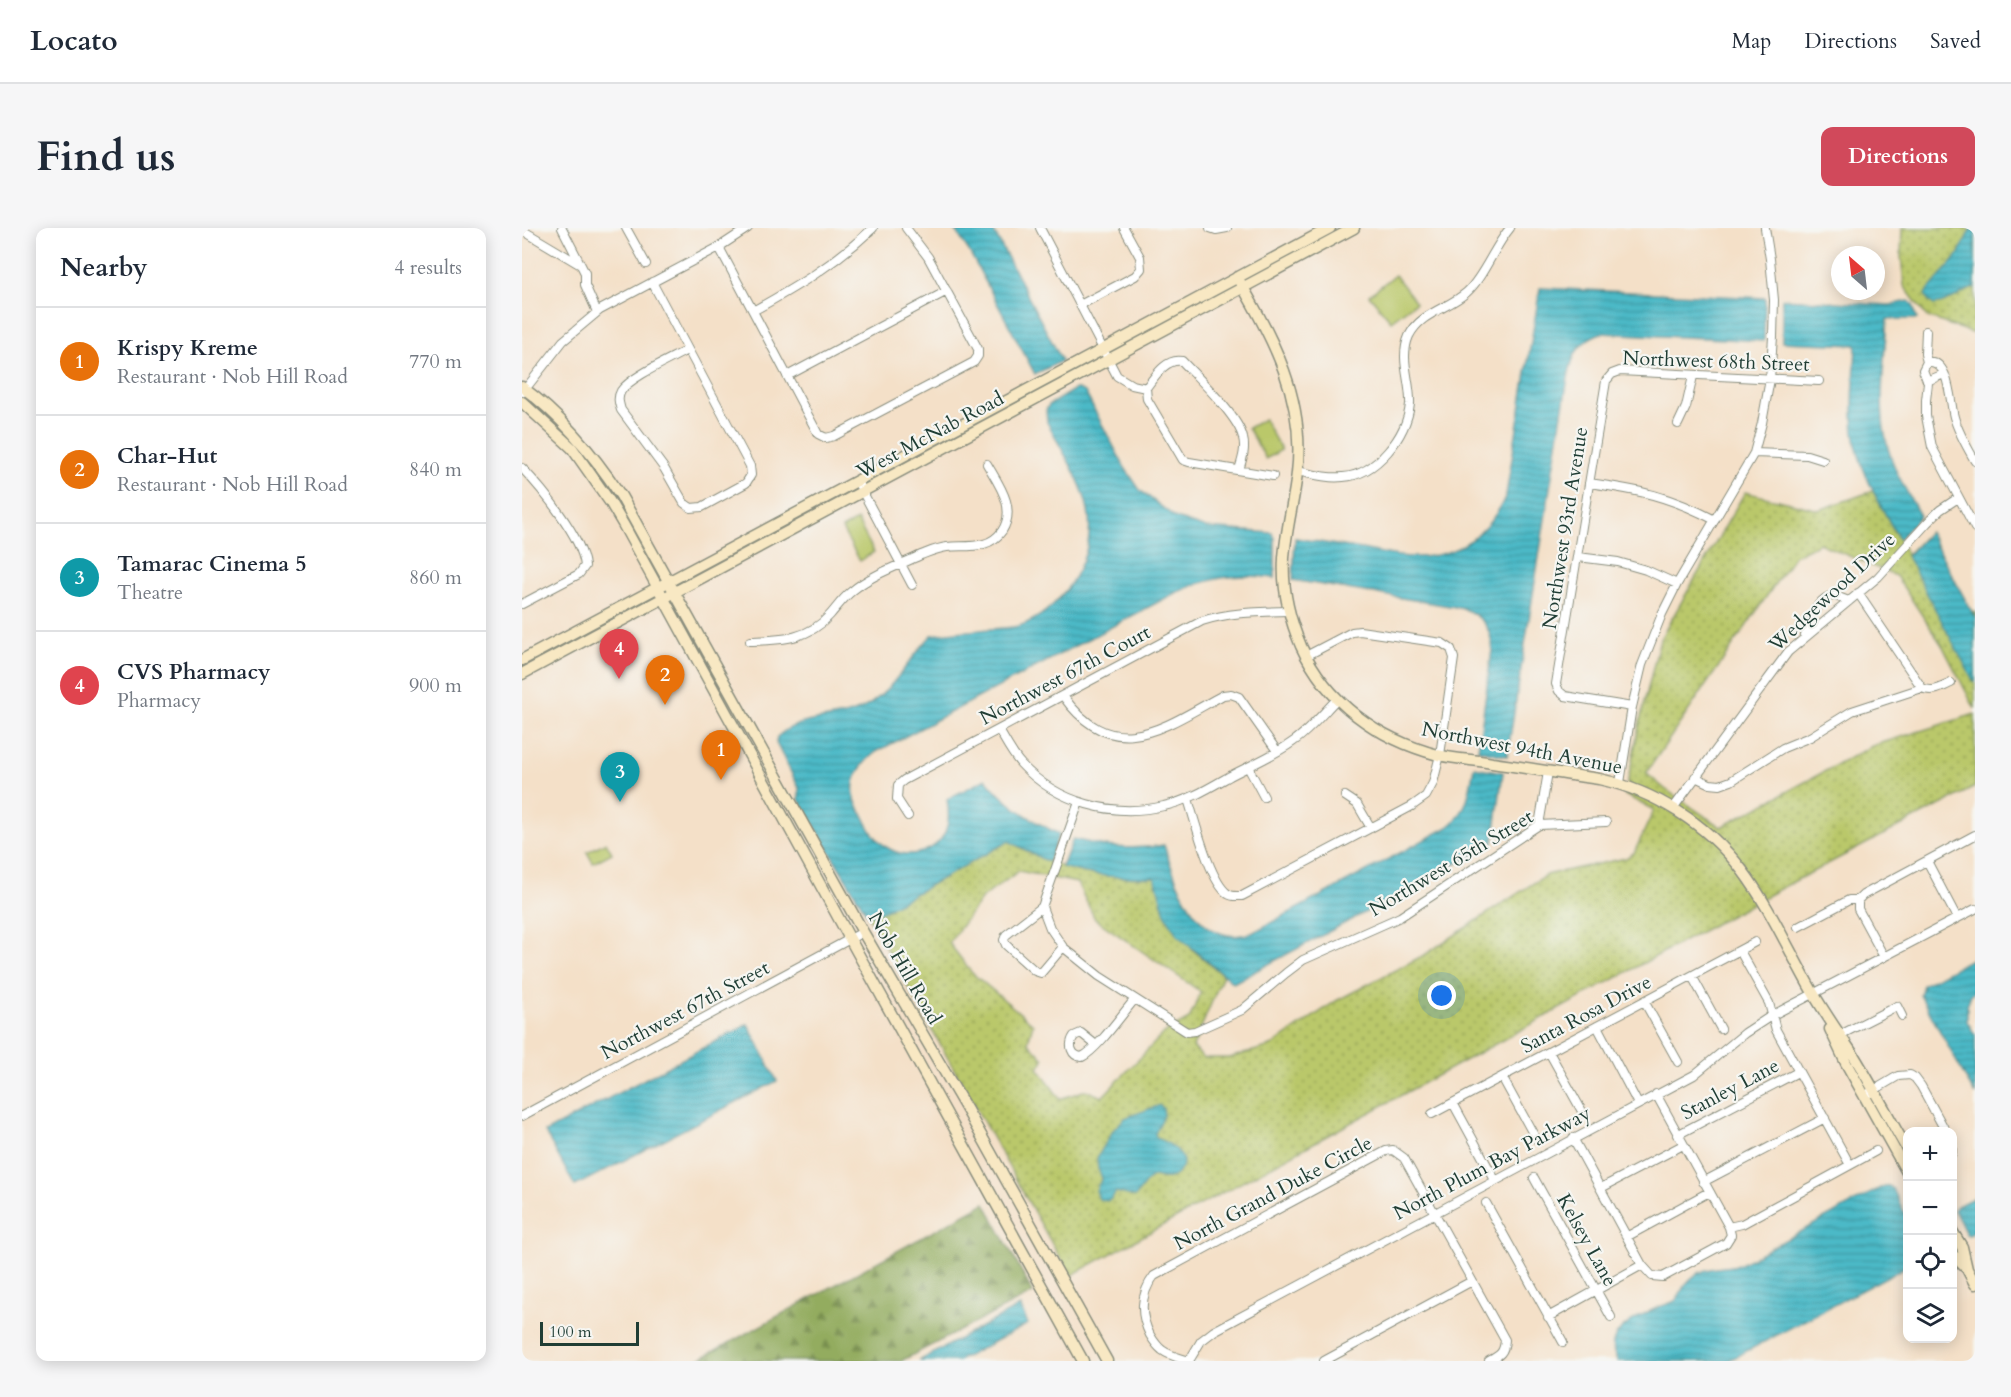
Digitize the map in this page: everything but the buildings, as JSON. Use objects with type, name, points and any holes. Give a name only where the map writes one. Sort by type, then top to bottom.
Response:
[{"type":"main road","name":"West McNab Road","points":[[522,674],[857,481],[1104,349],[1354,228]]},
{"type":"main road","name":"West McNab Road","points":[[522,660],[863,491],[1110,360],[1325,229]]},
{"type":"main road","name":"Northwest 94th Avenue","points":[[1240,282],[1276,349],[1289,382],[1296,410],[1299,437],[1297,471],[1284,558],[1284,584],[1288,611],[1306,656],[1320,679],[1336,699],[1374,728],[1414,747],[1440,755],[1620,783],[1674,807],[1703,829],[1741,869],[1759,895],[1813,993],[1846,1063],[1903,1144]]},
{"type":"main road","points":[[523,390],[556,416],[602,466],[621,496],[666,590]]},
{"type":"main road","points":[[522,402],[572,448],[610,502],[666,590]]},
{"type":"main road","name":"Nob Hill Road","points":[[666,590],[967,1110],[1107,1361]]},
{"type":"main road","name":"Nob Hill Road","points":[[666,590],[849,939],[1083,1361]]},
{"type":"main road","name":"Northwest 94th Avenue","points":[[1813,993],[1840,1035],[1903,1164]]},
{"type":"main road","points":[[1955,1235],[1962,1247],[1967,1269]]},
{"type":"main road","points":[[1957,1258],[1967,1269],[1975,1284]]},
{"type":"street","points":[[562,228],[585,273],[585,285],[597,312]]},
{"type":"street","points":[[626,228],[646,264]]},
{"type":"street","points":[[523,390],[563,341],[597,312],[719,247],[748,228]]},
{"type":"street","points":[[753,311],[831,265],[873,228]]},
{"type":"street","points":[[719,247],[818,434],[825,438],[834,436],[974,362],[978,356],[978,349],[928,257],[906,228]]},
{"type":"street","points":[[1040,228],[1117,376],[1123,381],[1146,388]]},
{"type":"street","points":[[1080,305],[1135,276],[1141,269],[1140,258],[1124,228]]},
{"type":"street","points":[[1213,229],[1227,228]]},
{"type":"street","points":[[1297,471],[1329,477],[1344,477],[1359,473],[1373,465],[1387,452],[1399,437],[1410,405],[1405,361],[1410,336],[1417,324],[1428,314],[1466,293],[1500,239],[1510,228]]},
{"type":"street","points":[[1620,783],[1632,707],[1642,664],[1677,584],[1754,453],[1762,423],[1770,379],[1773,300],[1765,228]]},
{"type":"street","points":[[522,230],[581,265]]},
{"type":"street","points":[[652,282],[750,466],[751,475],[746,483],[702,507],[691,508],[684,503],[664,468],[621,410],[618,400],[621,390],[642,375],[687,350]]},
{"type":"street","points":[[787,376],[947,291]]},
{"type":"street","points":[[1926,331],[1927,362],[1923,370],[1928,390],[1926,400],[1928,432],[1932,447],[1975,528]]},
{"type":"street","points":[[1146,388],[1169,362],[1182,361],[1241,430],[1244,449],[1239,470]]},
{"type":"street","points":[[1927,362],[1932,361],[1937,364],[1948,382],[1954,416],[1975,461]]},
{"type":"street","name":"Northwest 68th Street","points":[[1612,374],[1620,371],[1819,381]]},
{"type":"street","name":"Northwest 93rd Avenue","points":[[1612,374],[1606,381],[1556,684],[1558,691],[1564,696],[1632,707]]},
{"type":"street","points":[[1927,381],[1944,374]]},
{"type":"street","points":[[1678,424],[1686,407],[1694,376]]},
{"type":"street","points":[[1146,388],[1148,399],[1183,460],[1273,476]]},
{"type":"street","points":[[1754,453],[1807,455],[1822,460]]},
{"type":"street","points":[[750,641],[785,640],[809,633],[830,616],[842,600],[858,587],[901,564],[945,547],[975,547],[989,543],[1000,534],[1007,522],[1008,510],[1006,499],[987,464]]},
{"type":"street","points":[[522,468],[558,513],[584,556],[585,566],[579,574],[522,603]]},
{"type":"street","points":[[857,481],[912,585]]},
{"type":"street","points":[[1589,483],[1661,496],[1715,520]]},
{"type":"street","name":"Wedgewood Drive","points":[[1674,807],[1788,652],[1878,577],[1940,510],[1958,498]]},
{"type":"street","points":[[1578,557],[1618,562],[1646,570],[1677,584]]},
{"type":"street","points":[[1858,593],[1922,688],[1929,691],[1937,690],[1951,683]]},
{"type":"street","points":[[1803,638],[1824,598],[1835,596],[1849,601]]},
{"type":"street","name":"Northwest 67th Court","points":[[908,816],[897,799],[898,785],[904,780],[1202,621],[1235,613],[1288,611]]},
{"type":"street","points":[[1188,799],[1220,885],[1227,894],[1242,896],[1412,806],[1426,796],[1433,783],[1440,755],[1454,658],[1451,649],[1442,643],[1360,631],[1352,632],[1306,656]]},
{"type":"street","points":[[1695,777],[1710,784],[1720,785],[1731,781],[1783,748],[1810,737],[1852,711],[1922,688]]},
{"type":"street","points":[[1063,696],[1073,710],[1095,728],[1110,734],[1126,736],[1147,734],[1223,695],[1232,694],[1239,697],[1277,751]]},
{"type":"street","points":[[999,730],[1022,765],[1057,792],[1078,802],[1118,811],[1140,810],[1188,799],[1277,751],[1305,732],[1336,699]]},
{"type":"street","points":[[1248,767],[1264,797]]},
{"type":"street","points":[[1539,825],[1548,771]]},
{"type":"street","points":[[1345,796],[1357,804],[1371,828]]},
{"type":"street","points":[[1063,947],[1041,973],[1035,971],[1006,945],[1004,940],[1006,935],[1042,907],[1078,802]]},
{"type":"street","name":"Northwest 65th Street","points":[[1135,999],[1187,1032],[1195,1031],[1230,1017],[1254,1002],[1286,972],[1303,960],[1400,917],[1539,825],[1606,822]]},
{"type":"street","points":[[1798,927],[1849,900],[1858,900],[1863,895],[1975,835]]},
{"type":"street","points":[[1927,861],[1957,918]]},
{"type":"street","points":[[1858,900],[1858,909],[1884,957]]},
{"type":"street","points":[[1042,907],[1050,928],[1063,947],[1099,976],[1135,999],[1096,1045]]},
{"type":"street","name":"North Plum Bay Parkway","points":[[1189,1361],[1201,1341],[1214,1331],[1694,1075],[1738,1039],[1771,1016],[1975,909]]},
{"type":"street","name":"Northwest 67th Street","points":[[522,1116],[863,932]]},
{"type":"street","name":"Santa Rosa Drive","points":[[1432,1114],[1755,942]]},
{"type":"street","points":[[1740,951],[1769,1004],[1776,1030],[1850,1165]]},
{"type":"street","points":[[1692,976],[1721,1029]]},
{"type":"street","points":[[1644,1001],[1678,1062]]},
{"type":"street","points":[[1840,1035],[1897,1006],[1902,1016]]},
{"type":"street","points":[[1597,1026],[1638,1104]]},
{"type":"street","points":[[1549,1052],[1583,1113]]},
{"type":"street","name":"Stanley Lane","points":[[1677,1135],[1798,1072]]},
{"type":"street","points":[[1869,1093],[1898,1076],[1910,1075],[1921,1086],[1944,1127]]},
{"type":"street","points":[[1502,1077],[1536,1139]]},
{"type":"street","points":[[1573,1138],[1642,1265],[1652,1276],[1663,1277],[1726,1243],[1731,1234],[1730,1227],[1656,1094]]},
{"type":"street","points":[[1453,1103],[1495,1180]]},
{"type":"street","points":[[1703,1182],[1825,1118]]},
{"type":"street","points":[[1601,1188],[1683,1145]]},
{"type":"street","name":"North Grand Duke Circle","points":[[1189,1361],[1159,1348],[1145,1324],[1143,1296],[1149,1282],[1159,1272],[1386,1151],[1393,1150],[1404,1158],[1505,1340],[1502,1354],[1489,1361]]},
{"type":"street","points":[[1730,1227],[1742,1224],[1876,1151]]},
{"type":"street","name":"Kelsey Lane","points":[[1534,1178],[1611,1317]]},
{"type":"street","points":[[1628,1236],[1709,1192]]},
{"type":"street","points":[[1486,1203],[1563,1342]]},
{"type":"street","points":[[1548,1317],[1642,1265]]},
{"type":"street","points":[[1324,1361],[1472,1281]]},
{"type":"green space","points":[[1902,228],[1975,228],[1975,334],[1927,317],[1904,286],[1901,256]]},
{"type":"green space","points":[[1395,275],[1416,302],[1391,321],[1369,295]]},
{"type":"green space","points":[[1264,419],[1281,450],[1266,459],[1248,428]]},
{"type":"green space","points":[[1873,491],[1907,555],[1929,532],[1971,611],[1975,613],[1975,709],[1942,645],[1896,576],[1819,543],[1794,556],[1646,773],[1665,789],[1721,827],[1872,746],[1975,714],[1975,787],[1770,894],[1070,1276],[867,914],[874,915],[889,908],[1009,841],[1045,860],[1079,871],[1114,877],[1155,877],[1165,914],[1193,950],[1223,975],[1193,1047],[1203,1058],[1229,1058],[1271,1046],[1336,1001],[1426,954],[1546,875],[1626,858],[1634,853],[1654,810],[1625,795],[1660,639],[1745,492],[1819,510]],"holes":[[[1019,871],[1077,883],[1095,919],[1201,992],[1189,1019],[1164,1033],[1102,1097],[1086,1090],[1060,1099],[1038,1068],[1044,1059],[1028,1042],[1033,1024],[972,973],[949,943],[982,898]]]},
{"type":"green space","points":[[857,520],[874,552],[860,561],[842,529]]},
{"type":"green space","points":[[606,842],[612,853],[593,863],[587,852]]},
{"type":"green space","points":[[985,1203],[1033,1293],[901,1361],[696,1361]]},
{"type":"water","points":[[954,228],[992,228],[1062,361],[1035,374],[969,251]]},
{"type":"water","points":[[1971,228],[1975,228],[1975,287],[1934,305],[1925,294],[1958,255]]},
{"type":"water","points":[[1540,288],[1765,298],[1764,341],[1601,333],[1590,338],[1576,353],[1567,384],[1507,756],[1478,750],[1492,650],[1488,629],[1480,619],[1462,608],[1293,580],[1295,538],[1398,556],[1417,557],[1446,553],[1471,540],[1482,531],[1506,495]]},
{"type":"water","points":[[1782,299],[1890,305],[1909,301],[1913,305],[1917,319],[1887,319],[1882,382],[1882,414],[1890,454],[1901,481],[1920,516],[1899,539],[1872,488],[1857,447],[1853,411],[1856,345],[1782,342]]},
{"type":"water","points":[[1075,389],[1085,392],[1125,468],[1140,490],[1176,518],[1206,528],[1272,533],[1275,538],[1275,578],[1236,576],[1200,583],[1175,593],[876,752],[858,772],[854,785],[855,799],[876,837],[883,845],[896,852],[914,854],[931,848],[944,835],[948,823],[947,799],[986,779],[1019,811],[1059,834],[1048,862],[1009,841],[889,908],[874,915],[867,914],[799,800],[799,788],[776,743],[777,737],[797,725],[843,715],[865,707],[884,692],[932,635],[1019,626],[1042,614],[1060,597],[1071,583],[1083,560],[1089,539],[1089,519],[1086,500],[1079,481],[1047,422],[1046,410],[1049,405]]},
{"type":"water","points":[[1929,532],[1975,618],[1975,684],[1907,556]]},
{"type":"water","points":[[1474,767],[1503,772],[1493,844],[1233,983],[1177,935],[1165,914],[1155,877],[1108,876],[1062,867],[1073,839],[1118,847],[1140,848],[1164,845],[1183,894],[1192,910],[1204,923],[1217,932],[1233,936],[1252,933],[1448,827],[1460,815],[1464,807]]},
{"type":"water","points":[[1975,957],[1975,991],[1971,994],[1967,1006],[1967,1021],[1975,1035],[1975,1095],[1920,995],[1923,985]]},
{"type":"water","points":[[748,1024],[777,1081],[575,1186],[545,1132]]},
{"type":"water","points":[[1160,1105],[1164,1115],[1155,1134],[1157,1138],[1179,1153],[1183,1159],[1181,1170],[1169,1178],[1154,1176],[1135,1197],[1116,1192],[1107,1201],[1099,1199],[1096,1190],[1102,1178],[1097,1158],[1114,1129],[1125,1118]]},
{"type":"water","points":[[1884,1186],[1893,1189],[1903,1210],[1903,1268],[1728,1361],[1617,1361],[1613,1343],[1619,1331],[1625,1326],[1676,1300],[1685,1286],[1698,1273],[1741,1264]]},
{"type":"water","points":[[1975,1197],[1975,1232],[1966,1234],[1957,1216],[1957,1206]]},
{"type":"water","points":[[1020,1306],[1028,1324],[958,1361],[919,1361]]},
{"type":"place","name":"CVS Pharmacy","points":[[619,679]]},
{"type":"place","name":"Char-Hut","points":[[665,705]]},
{"type":"place","name":"Krispy Kreme","points":[[721,780]]},
{"type":"place","name":"Tamarac Cinema 5","points":[[620,802]]}]
